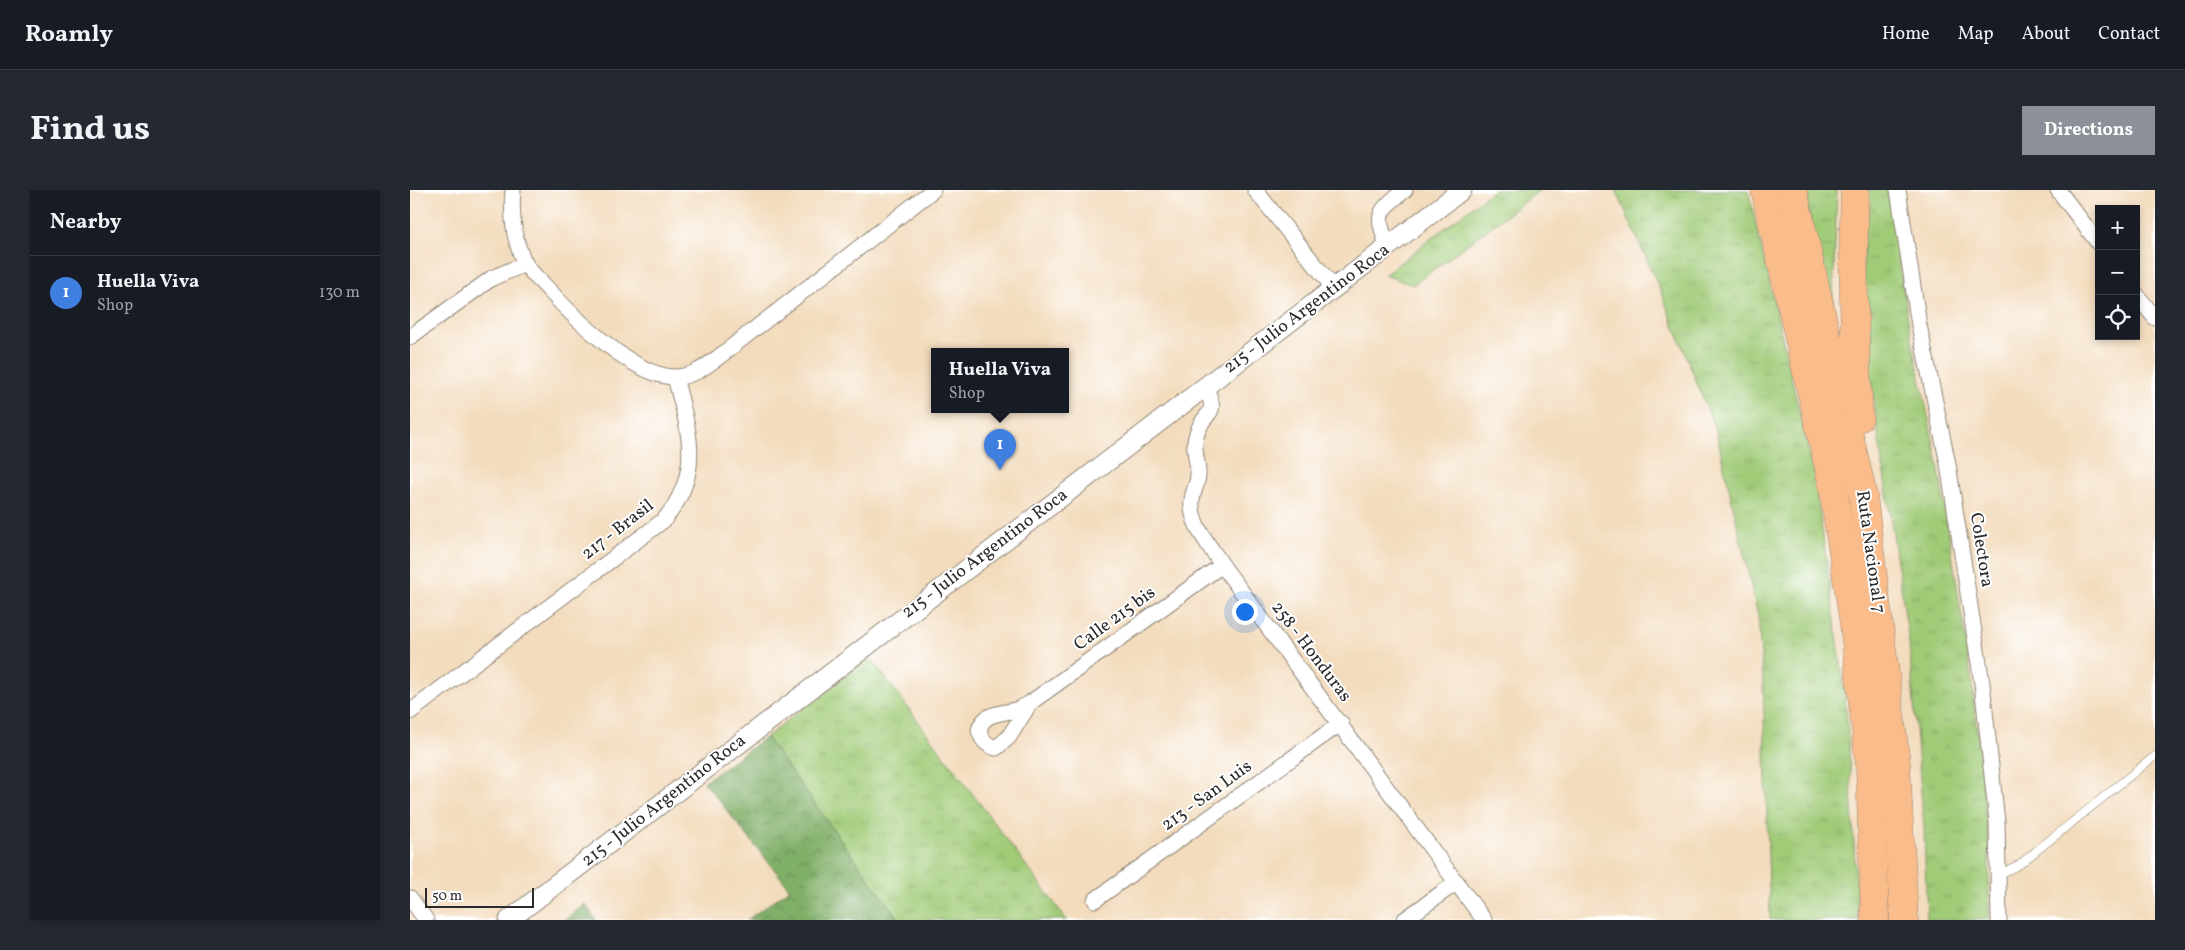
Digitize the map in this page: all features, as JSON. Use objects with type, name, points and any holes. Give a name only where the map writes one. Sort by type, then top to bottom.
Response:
[{"type":"highway","name":"Ruta Nacional 7","points":[[1765,190],[1832,481],[1854,624],[1870,766],[1875,920]]},
{"type":"highway","name":"Ruta Nacional 7","points":[[1793,190],[1863,496],[1896,763],[1904,920]]},
{"type":"highway","points":[[1855,190],[1853,252],[1854,334],[1863,496]]},
{"type":"street","points":[[513,190],[513,225],[519,252],[525,264],[572,316],[604,341],[654,373],[675,377],[695,374],[720,356],[933,190]]},
{"type":"street","points":[[1255,190],[1333,287]]},
{"type":"street","points":[[1388,248],[1380,225],[1380,213],[1385,205],[1405,190]]},
{"type":"street","name":"215 - Julio Argentino Roca","points":[[509,920],[1462,190]]},
{"type":"street","name":"Colectora","points":[[1898,190],[1919,325],[1948,464],[1992,758],[1997,822],[1999,920]]},
{"type":"street","points":[[2058,190],[2095,239]]},
{"type":"street","points":[[410,337],[492,278],[525,264]]},
{"type":"street","points":[[2137,295],[2155,318]]},
{"type":"street","name":"217 - Brasil","points":[[410,712],[664,520],[678,504],[685,488],[690,466],[690,444],[675,377]]},
{"type":"street","name":"258 - Honduras","points":[[1205,385],[1213,403],[1211,411],[1201,423],[1194,447],[1198,483],[1192,500],[1193,516],[1222,565],[1484,920]]},
{"type":"street","name":"Calle 215 bis","points":[[1030,703],[1222,565]]},
{"type":"street","name":"213 - San Luis","points":[[1095,900],[1340,723]]},
{"type":"street","points":[[1404,920],[1457,882]]},
{"type":"street","points":[[410,898],[426,920]]},
{"type":"lane","points":[[1998,875],[2020,864],[2155,756]]},
{"type":"green space","points":[[1494,190],[1540,190],[1413,285],[1384,275]]},
{"type":"green space","points":[[1616,190],[1748,190],[1814,474],[1841,663],[1848,729],[1858,920],[1770,920],[1763,681],[1758,616],[1716,431],[1660,290]]},
{"type":"green space","points":[[1804,190],[1837,190],[1832,322]]},
{"type":"green space","points":[[1865,190],[1888,190],[1909,325],[1938,464],[1972,683],[1989,845],[1989,920],[1927,920],[1924,828],[1909,642],[1862,326]]},
{"type":"green space","points":[[870,657],[1067,920],[899,920],[766,737]]},
{"type":"green space","points":[[766,737],[899,920],[747,920],[790,889],[704,782]]},
{"type":"green space","points":[[585,904],[596,920],[565,920]]},
{"type":"place","name":"Huella Viva","points":[[1000,470]]}]
